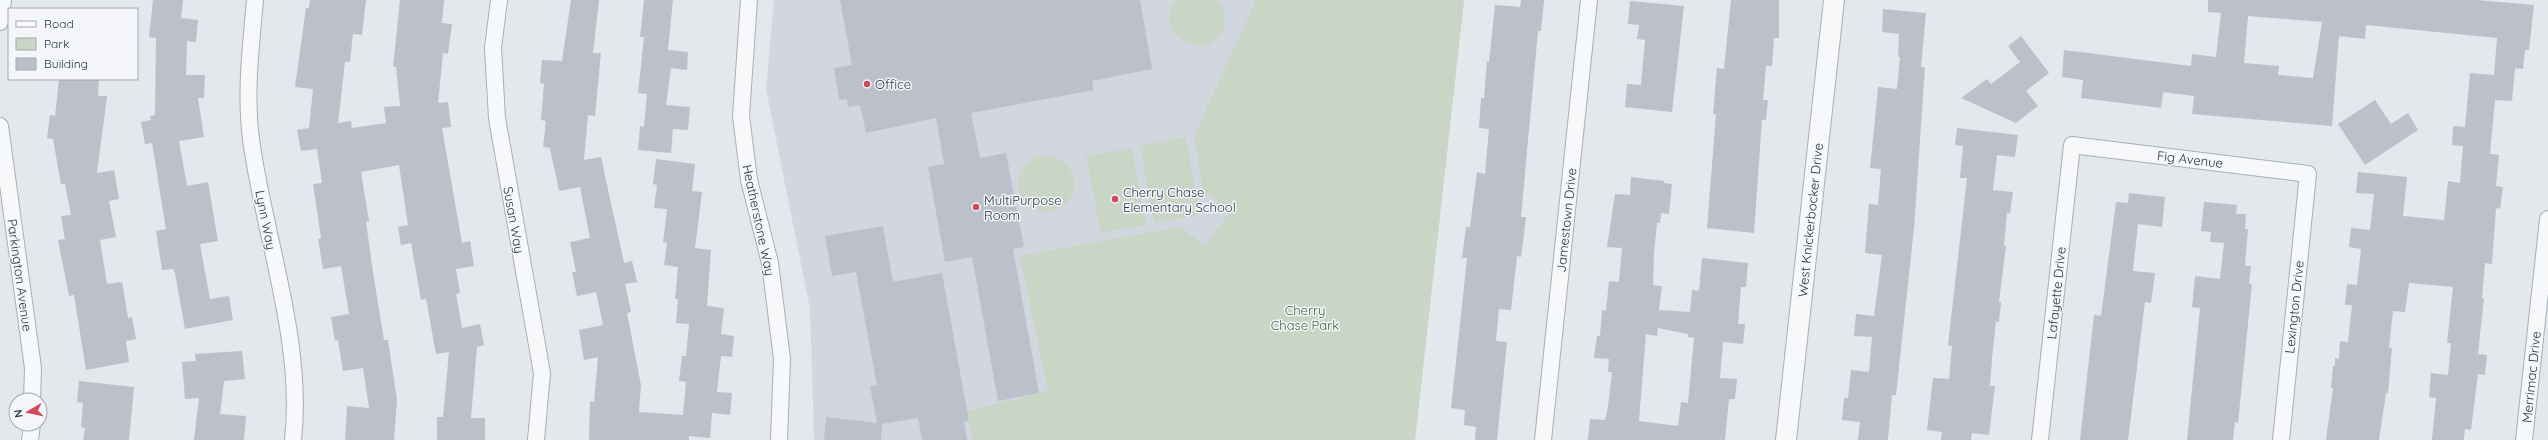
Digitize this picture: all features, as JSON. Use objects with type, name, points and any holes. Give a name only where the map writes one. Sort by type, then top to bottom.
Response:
[{"type":"street","points":[[0,22],[3,0]]},
{"type":"street","name":"Lynn Way","points":[[255,0],[248,87],[251,138],[293,359],[293,440]]},
{"type":"street","name":"Susan Way","points":[[499,0],[493,48],[497,118],[542,373],[536,440]]},
{"type":"street","name":"Heatherstone Way","points":[[749,0],[741,116],[749,180],[770,263],[782,359],[779,440]]},
{"type":"street","name":"Jamestown Drive","points":[[1543,440],[1589,0]]},
{"type":"street","name":"West Knickerbocker Drive","points":[[1786,440],[1834,0]]},
{"type":"street","name":"Parkington Avenue","points":[[0,126],[33,368],[32,392]]},
{"type":"street","name":"Fig Avenue","points":[[2072,145],[2308,174]]},
{"type":"street","name":"Lafayette Drive","points":[[2040,440],[2072,145]]},
{"type":"street","name":"Lexington Drive","points":[[2281,440],[2308,174]]},
{"type":"street","name":"Merrimac Drive","points":[[2524,440],[2548,219]]},
{"type":"shaded area","name":"Cherry Chase Elementary School","points":[[774,0],[1464,0],[1415,440],[814,440],[810,309],[766,89]]},
{"type":"green space","points":[[1176,0],[1218,0],[1223,9],[1225,19],[1224,26],[1218,38],[1208,44],[1196,45],[1185,42],[1176,34],[1170,25],[1169,13]]},
{"type":"green space","name":"Cherry Chase Park","points":[[1256,0],[1464,0],[1415,440],[973,440],[967,411],[1048,391],[1020,256],[1179,227],[1206,245],[1231,210],[1203,192],[1194,136]]},
{"type":"green space","points":[[1186,137],[1200,215],[1154,223],[1140,146]]},
{"type":"green space","points":[[1132,148],[1146,225],[1101,233],[1086,156]]},
{"type":"green space","points":[[1046,156],[1061,161],[1069,169],[1074,184],[1069,199],[1061,207],[1046,212],[1031,207],[1023,199],[1018,184],[1023,169],[1031,161]]},
{"type":"building","points":[[153,0],[183,0],[181,18],[198,20],[196,42],[187,41],[186,75],[205,75],[204,98],[198,98],[204,137],[179,141],[187,186],[208,182],[218,241],[200,244],[210,299],[229,296],[233,320],[185,329],[175,273],[173,269],[162,270],[156,231],[166,229],[152,143],[145,144],[141,122],[151,120],[150,116],[155,115],[156,38],[149,37]]},
{"type":"building","points":[[310,0],[366,0],[362,35],[353,34],[350,62],[345,62],[338,123],[351,121],[352,128],[386,123],[384,107],[400,106],[396,67],[393,67],[400,0],[444,0],[442,23],[452,24],[448,54],[443,53],[438,103],[448,102],[451,127],[442,128],[462,243],[470,241],[474,266],[456,269],[460,293],[456,294],[462,328],[480,324],[484,345],[477,347],[471,418],[485,418],[485,440],[437,440],[437,417],[443,417],[449,352],[436,354],[426,299],[421,300],[411,243],[401,245],[398,227],[408,225],[399,165],[361,172],[369,221],[366,222],[374,279],[384,340],[388,340],[397,400],[394,440],[345,440],[347,406],[369,408],[363,368],[343,371],[338,340],[335,341],[331,317],[349,314],[341,266],[323,269],[318,239],[321,238],[313,184],[322,183],[317,149],[301,151],[297,130],[309,128],[313,89],[295,87],[306,8],[309,8]]},
{"type":"building","points":[[571,0],[599,0],[593,53],[601,53],[595,116],[588,115],[584,160],[601,157],[624,263],[632,261],[637,282],[625,284],[631,312],[627,313],[641,385],[639,412],[683,415],[686,382],[679,381],[682,356],[686,356],[689,324],[676,323],[678,299],[675,299],[678,267],[664,265],[667,243],[663,242],[667,209],[654,208],[657,185],[653,184],[656,159],[695,164],[692,191],[702,192],[695,248],[711,250],[707,306],[724,308],[721,334],[734,336],[732,357],[721,356],[717,392],[732,393],[730,415],[712,413],[710,438],[689,436],[689,440],[589,440],[590,401],[594,402],[598,357],[584,360],[579,330],[603,325],[596,292],[577,296],[572,272],[576,272],[570,242],[590,238],[580,187],[559,191],[550,148],[543,147],[546,121],[541,120],[544,84],[540,83],[542,60],[562,61]]},
{"type":"building","points":[[644,0],[673,0],[668,50],[688,52],[687,70],[671,68],[666,105],[690,107],[688,130],[673,129],[671,153],[638,150],[640,126],[644,127],[647,94],[638,93],[644,37],[640,37]]},
{"type":"building","points":[[840,0],[1140,0],[1152,69],[1092,81],[1094,90],[971,113],[980,158],[1006,153],[1024,247],[1013,249],[1039,393],[998,401],[972,257],[945,262],[928,167],[944,164],[936,118],[866,133],[860,105],[848,107],[847,99],[839,100],[834,68],[852,65]]},
{"type":"building","points":[[1521,0],[1544,0],[1541,31],[1538,31],[1521,217],[1526,217],[1521,257],[1517,256],[1511,310],[1499,309],[1496,341],[1507,342],[1497,440],[1475,440],[1476,427],[1464,425],[1465,410],[1451,408],[1467,258],[1462,258],[1466,227],[1470,227],[1477,172],[1485,174],[1489,129],[1479,128],[1481,98],[1484,98],[1487,61],[1489,62],[1495,5],[1520,7]]},
{"type":"building","points":[[1731,0],[1779,0],[1779,38],[1774,38],[1772,66],[1766,66],[1763,100],[1768,100],[1766,120],[1762,120],[1754,233],[1707,228],[1716,114],[1713,114],[1717,68],[1724,69]]},
{"type":"building","points":[[2208,0],[2477,0],[2534,5],[2529,50],[2525,50],[2523,69],[2515,68],[2512,101],[2495,100],[2490,154],[2499,155],[2496,186],[2503,187],[2500,209],[2496,208],[2492,264],[2485,263],[2482,298],[2484,298],[2478,354],[2487,355],[2485,375],[2478,374],[2471,430],[2465,429],[2464,440],[2432,440],[2436,398],[2429,397],[2431,373],[2448,375],[2451,343],[2447,343],[2453,287],[2409,283],[2405,312],[2393,311],[2389,348],[2392,348],[2388,393],[2386,393],[2379,440],[2326,440],[2333,388],[2331,388],[2333,366],[2335,366],[2335,358],[2339,359],[2340,341],[2348,342],[2352,305],[2345,305],[2347,284],[2357,285],[2361,249],[2349,247],[2351,228],[2370,230],[2374,194],[2356,193],[2358,172],[2407,177],[2403,216],[2444,220],[2448,181],[2460,183],[2463,146],[2452,145],[2453,126],[2465,127],[2470,73],[2494,75],[2497,38],[2366,25],[2365,39],[2339,36],[2332,126],[2192,114],[2194,96],[2163,92],[2161,108],[2081,98],[2083,80],[2062,77],[2064,50],[2191,66],[2192,54],[2216,57],[2221,13],[2208,12]],"holes":[[[2248,16],[2322,22],[2313,78],[2278,75],[2279,66],[2244,63]]]},
{"type":"building","points":[[1630,1],[1684,6],[1672,112],[1625,107],[1627,84],[1641,85],[1645,40],[1637,39],[1639,25],[1628,24]]},
{"type":"building","points":[[1883,9],[1926,13],[1921,67],[1925,67],[1914,228],[1896,395],[1892,395],[1888,440],[1858,440],[1860,422],[1842,420],[1844,398],[1848,398],[1851,370],[1869,372],[1872,337],[1854,336],[1856,314],[1874,316],[1882,255],[1865,253],[1869,204],[1878,205],[1881,169],[1870,168],[1878,87],[1897,89],[1900,57],[1898,57],[1899,34],[1882,32]]},
{"type":"building","points":[[2021,36],[2049,73],[2026,91],[2038,106],[2016,123],[1961,98],[1987,79],[1991,84],[2020,62],[2008,46]]},
{"type":"building","points":[[59,80],[99,80],[98,96],[107,96],[97,173],[114,170],[119,199],[109,201],[116,237],[100,240],[107,284],[122,282],[128,318],[132,317],[136,339],[126,341],[129,362],[86,370],[74,295],[69,296],[58,240],[65,239],[61,216],[71,215],[65,184],[61,184],[53,139],[47,138],[50,115],[55,116]]},
{"type":"building","points":[[2375,100],[2391,124],[2408,113],[2418,130],[2365,165],[2338,124]]},
{"type":"building","points":[[1957,128],[2018,135],[2015,157],[1997,155],[1993,190],[2013,192],[2010,213],[2007,213],[2004,246],[2006,246],[1999,302],[2001,302],[1999,322],[1996,321],[1992,359],[1990,386],[1995,386],[1989,435],[1972,433],[1971,440],[1941,440],[1942,432],[1927,430],[1933,378],[1949,379],[1952,346],[1948,345],[1967,178],[1960,178],[1963,146],[1955,145]]},
{"type":"building","points":[[1631,177],[1664,181],[1664,183],[1672,184],[1669,214],[1661,213],[1660,223],[1657,223],[1653,285],[1662,286],[1659,310],[1690,312],[1692,290],[1699,291],[1702,258],[1748,263],[1746,287],[1741,287],[1738,324],[1745,324],[1743,344],[1723,342],[1720,378],[1737,379],[1735,399],[1729,399],[1725,440],[1588,440],[1590,419],[1605,420],[1612,372],[1608,372],[1609,359],[1594,358],[1597,336],[1600,336],[1602,310],[1606,311],[1609,281],[1619,282],[1622,248],[1607,247],[1615,194],[1630,195]],"holes":[[[1658,328],[1688,334],[1688,337],[1694,338],[1688,403],[1681,402],[1678,426],[1639,421],[1646,334],[1657,336]]]},
{"type":"building","points":[[2129,193],[2165,197],[2162,227],[2138,224],[2133,271],[2155,273],[2151,303],[2145,302],[2128,440],[2080,440],[2094,315],[2101,316],[2116,202],[2128,203]]},
{"type":"building","points":[[2204,202],[2237,205],[2236,214],[2246,214],[2245,229],[2248,229],[2245,266],[2251,266],[2249,284],[2252,284],[2238,423],[2235,422],[2233,440],[2187,440],[2200,308],[2192,307],[2195,276],[2220,279],[2224,243],[2210,242],[2211,232],[2201,231]]},
{"type":"building","points":[[883,226],[893,282],[942,273],[969,421],[964,422],[967,440],[922,440],[918,418],[882,424],[881,440],[824,440],[826,417],[877,423],[870,386],[877,385],[856,272],[832,276],[825,236]]},
{"type":"building","points":[[242,351],[245,379],[224,381],[220,414],[246,416],[244,440],[194,440],[199,398],[185,399],[182,362],[196,361],[195,354]]},
{"type":"building","points":[[79,381],[134,387],[129,440],[83,440],[85,428],[81,427],[83,403],[77,402]]},
{"type":"place","name":"Office","points":[[867,84]]},
{"type":"place","name":"Cherry Chase Elementary School","points":[[1115,199]]},
{"type":"place","name":"MultiPurpose Room","points":[[976,207]]}]
